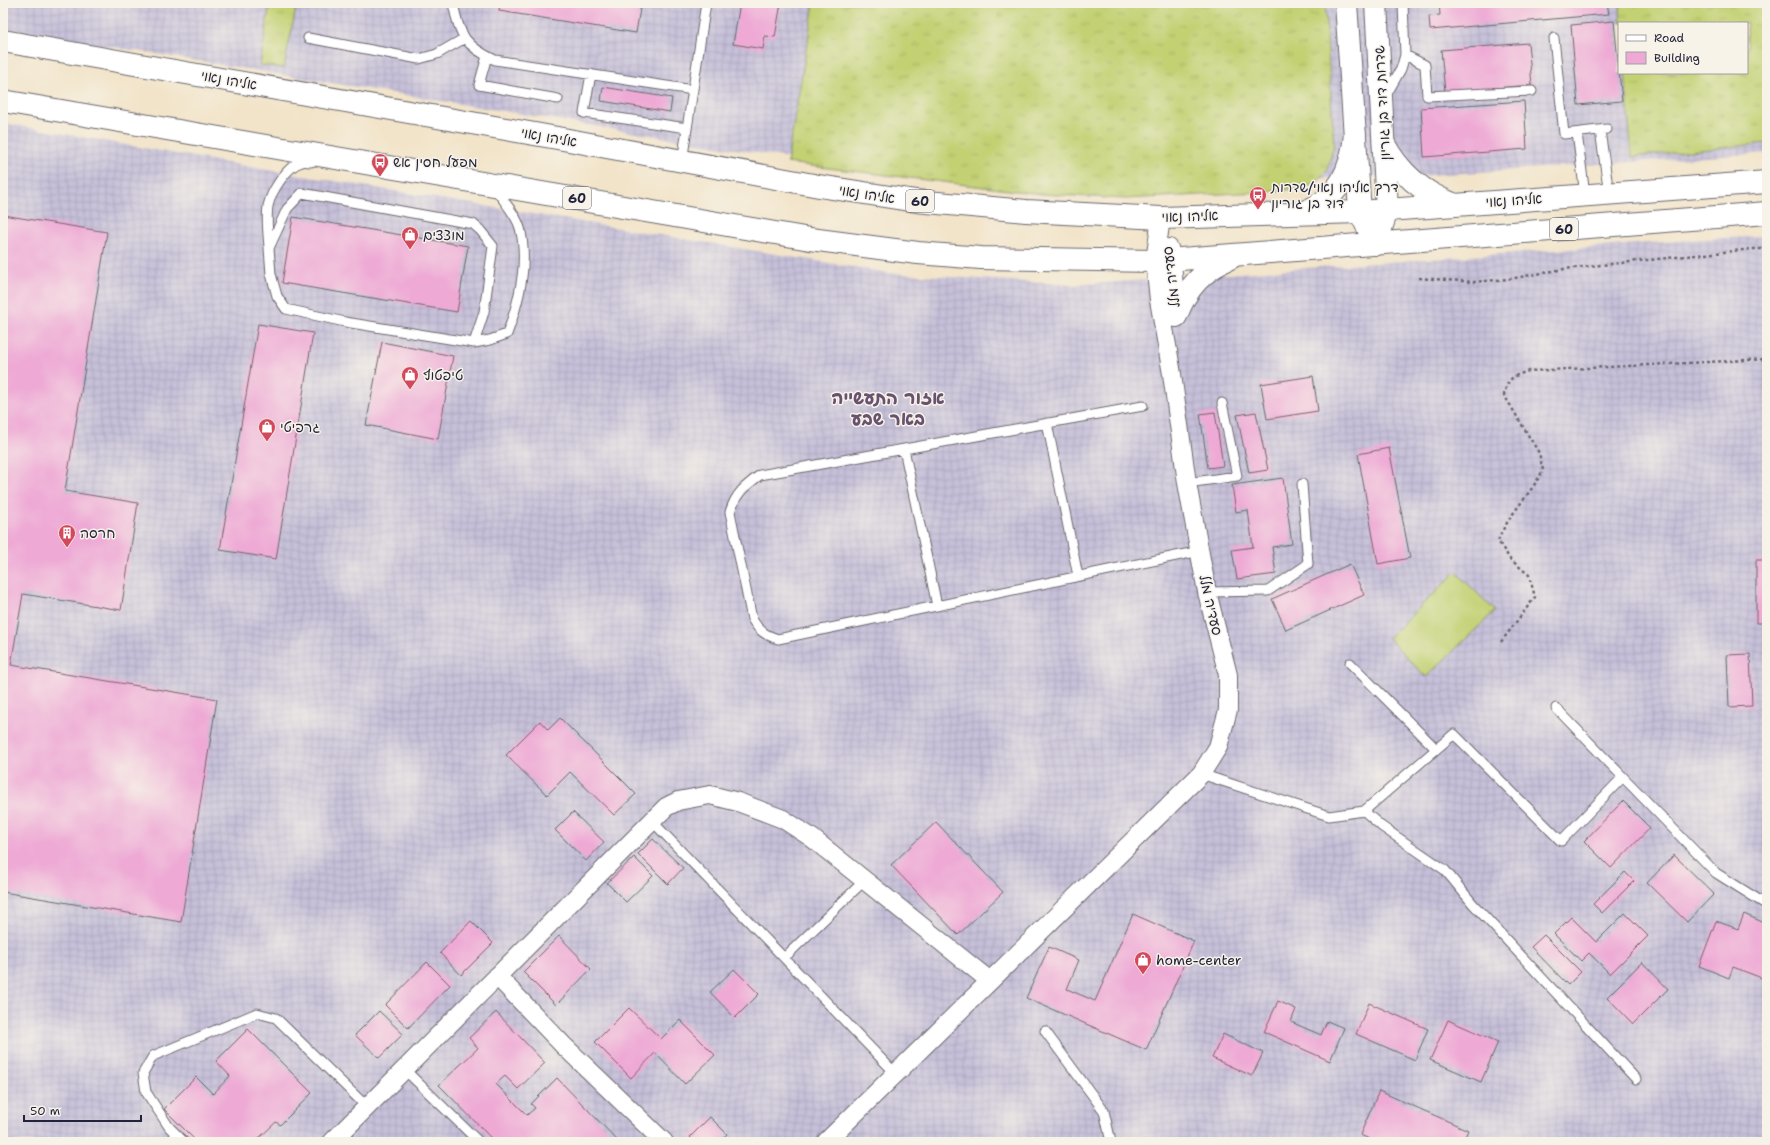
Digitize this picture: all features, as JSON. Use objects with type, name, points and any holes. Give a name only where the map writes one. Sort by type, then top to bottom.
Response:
[{"type":"main road","name":"שדרות דוד בן גוריון","points":[[1346,3],[1360,212],[1376,244]]},
{"type":"main road","name":"שדרות דוד בן גוריון","points":[[1376,3],[1387,210],[1376,244]]},
{"type":"main road","name":"אליהו נאוי","points":[[3,40],[564,139],[682,162],[819,186],[916,201],[1026,211],[1161,218],[1360,212],[1767,182]]},
{"type":"main road","name":"60","points":[[3,101],[810,238],[918,253],[981,258],[1163,261],[1762,214]]},
{"type":"main road","points":[[1301,213],[1315,208],[1324,202],[1340,184],[1352,157],[1355,134]]},
{"type":"main road","points":[[1384,144],[1392,158],[1416,184],[1438,198],[1454,205]]},
{"type":"main road","points":[[1176,316],[1187,292],[1195,282],[1216,265],[1238,254]]},
{"type":"street","name":"סעדיה מלל","points":[[826,1142],[1201,774],[1218,746],[1228,710],[1228,675],[1207,592],[1187,483],[1172,374],[1159,300],[1163,261],[1161,218]]},
{"type":"street","name":"סעדיה מלל","points":[[1163,261],[1176,316],[1172,374]]},
{"type":"street","points":[[332,1142],[652,820],[666,807],[678,801],[710,795],[738,802],[783,820],[812,838],[990,981]]},
{"type":"street","points":[[497,976],[563,1045],[664,1142]]},
{"type":"lane","points":[[453,3],[456,21],[465,38],[478,52],[496,60],[693,90]]},
{"type":"lane","points":[[682,162],[706,3]]},
{"type":"lane","points":[[1382,103],[1401,69],[1405,55],[1403,3]]},
{"type":"lane","points":[[308,38],[419,59],[437,54],[465,38]]},
{"type":"lane","points":[[1554,38],[1564,134],[1604,129],[1609,194]]},
{"type":"lane","points":[[1405,55],[1425,65],[1427,96],[1532,90]]},
{"type":"lane","points":[[487,56],[479,84],[558,99]]},
{"type":"lane","points":[[591,74],[584,113],[687,128]]},
{"type":"lane","points":[[1577,133],[1584,195]]},
{"type":"lane","points":[[374,164],[300,162],[281,178],[273,192],[268,206],[271,274],[277,296],[286,310],[346,322],[474,343],[490,340],[507,334],[517,308],[524,256],[520,227],[499,194],[488,183]]},
{"type":"lane","points":[[270,248],[287,209],[302,193],[473,224],[493,246],[484,312],[474,343]]},
{"type":"lane","points":[[1187,483],[1237,476],[1222,403]]},
{"type":"lane","points":[[1142,406],[760,475],[743,487],[734,500],[730,512],[752,619],[757,628],[766,635],[778,639],[1200,551]]},
{"type":"lane","points":[[1047,424],[1078,576]]},
{"type":"lane","points":[[904,449],[937,606]]},
{"type":"lane","points":[[1207,592],[1268,591],[1308,564],[1302,484]]},
{"type":"lane","points":[[1350,663],[1436,748]]},
{"type":"lane","points":[[1556,708],[1716,873],[1767,906]]},
{"type":"lane","points":[[1201,774],[1329,816],[1364,811],[1454,734],[1561,841],[1623,777]]},
{"type":"lane","points":[[1364,811],[1381,826],[1445,870],[1473,904],[1636,1079]]},
{"type":"lane","points":[[652,820],[896,1074]]},
{"type":"lane","points":[[784,958],[865,880]]},
{"type":"lane","points":[[184,1142],[169,1127],[146,1092],[143,1073],[153,1056],[256,1013],[276,1018],[367,1107]]},
{"type":"lane","points":[[1045,1031],[1104,1111],[1111,1142]]},
{"type":"lane","points":[[404,1069],[479,1142]]},
{"type":"path","points":[[1419,278],[1474,282],[1509,279],[1564,269],[1752,249],[1767,249]]},
{"type":"path","points":[[1501,642],[1535,597],[1529,575],[1510,559],[1498,541],[1504,526],[1536,485],[1543,470],[1539,453],[1504,395],[1507,382],[1515,376],[1529,371],[1767,359]]},
{"type":"shaded area","points":[[3,3],[1767,3],[1767,153],[1419,176],[1057,184],[874,172],[3,29]]},
{"type":"shaded area","points":[[3,123],[262,169],[889,273],[1076,285],[1705,239],[1767,236],[1767,1142],[3,1142]]},
{"type":"green space","points":[[270,3],[297,3],[284,68],[260,65]]},
{"type":"green space","points":[[814,3],[1325,3],[1334,145],[1327,171],[1313,185],[1279,191],[1125,199],[1041,194],[787,163]]},
{"type":"green space","points":[[1620,3],[1767,3],[1767,143],[1632,157],[1625,74],[1748,74],[1748,22],[1621,22]]},
{"type":"green space","points":[[1456,572],[1495,611],[1426,677],[1388,638]]},
{"type":"building","points":[[500,3],[641,3],[636,33],[499,11]]},
{"type":"building","points":[[740,3],[781,3],[775,37],[765,36],[763,49],[733,44]]},
{"type":"building","points":[[1439,3],[1607,3],[1609,14],[1430,30],[1429,16],[1440,15]]},
{"type":"building","points":[[1614,21],[1618,74],[1619,74],[1622,101],[1578,105],[1571,25]]},
{"type":"building","points":[[1528,43],[1532,85],[1445,92],[1441,50]]},
{"type":"building","points":[[603,87],[672,98],[670,112],[601,101]]},
{"type":"building","points":[[1524,101],[1527,149],[1424,157],[1421,108]]},
{"type":"building","name":"חרסה","points":[[3,215],[107,232],[65,491],[138,503],[121,610],[23,594],[11,665],[217,699],[181,922],[3,892]]},
{"type":"building","points":[[293,217],[468,246],[457,312],[282,283]]},
{"type":"building","name":"גרפיטי","points":[[258,324],[313,333],[276,559],[220,550]]},
{"type":"building","name":"טיפטוף","points":[[382,342],[453,356],[438,439],[366,425]]},
{"type":"building","points":[[1313,376],[1318,411],[1267,419],[1261,384]]},
{"type":"building","points":[[1215,412],[1223,466],[1208,468],[1200,414]]},
{"type":"building","points":[[1256,412],[1268,470],[1249,473],[1237,415]]},
{"type":"building","points":[[1389,448],[1410,558],[1378,564],[1358,454]]},
{"type":"building","points":[[1283,478],[1292,544],[1272,547],[1276,574],[1237,579],[1232,550],[1253,547],[1248,510],[1236,512],[1232,485]]},
{"type":"building","points":[[1756,560],[1767,560],[1767,623],[1756,623]]},
{"type":"building","points":[[1350,564],[1364,595],[1286,630],[1272,599]]},
{"type":"building","points":[[1750,654],[1752,706],[1729,707],[1727,655]]},
{"type":"building","points":[[560,718],[636,794],[614,815],[570,772],[547,795],[506,755],[540,721],[548,730]]},
{"type":"building","points":[[1623,801],[1650,828],[1611,868],[1584,841]]},
{"type":"building","points":[[573,812],[604,842],[586,861],[555,830]]},
{"type":"building","points":[[936,822],[1003,892],[958,935],[891,865]]},
{"type":"building","points":[[653,839],[683,868],[668,884],[638,854]]},
{"type":"building","points":[[1674,855],[1714,894],[1687,922],[1647,883]]},
{"type":"building","points":[[634,857],[653,876],[626,902],[607,883]]},
{"type":"building","points":[[1625,872],[1634,881],[1602,913],[1593,904]]},
{"type":"building","points":[[1625,913],[1648,936],[1610,974],[1589,953],[1581,961],[1554,934],[1571,917],[1596,942]]},
{"type":"building","name":"home-center","points":[[1133,914],[1194,941],[1146,1050],[1026,998],[1049,947],[1079,960],[1067,989],[1095,1001]]},
{"type":"building","points":[[1744,914],[1767,924],[1767,937],[1765,942],[1767,943],[1767,980],[1733,967],[1729,978],[1699,966],[1716,921],[1738,929]]},
{"type":"building","points":[[471,921],[493,943],[461,975],[440,953]]},
{"type":"building","points":[[1544,935],[1581,972],[1568,985],[1531,947]]},
{"type":"building","points":[[559,936],[591,969],[556,1005],[523,972]]},
{"type":"building","points":[[427,962],[450,985],[408,1028],[385,1005]]},
{"type":"building","points":[[1642,962],[1668,989],[1633,1024],[1607,997]]},
{"type":"building","points":[[734,969],[759,994],[735,1018],[710,992]]},
{"type":"building","points":[[1278,1001],[1296,1009],[1291,1022],[1321,1035],[1327,1021],[1344,1028],[1330,1061],[1264,1032]]},
{"type":"building","points":[[1369,1003],[1428,1029],[1415,1060],[1356,1034]]},
{"type":"building","points":[[629,1008],[661,1039],[680,1020],[715,1055],[685,1084],[655,1053],[631,1078],[595,1042]]},
{"type":"building","points":[[379,1011],[403,1034],[379,1058],[355,1035]]},
{"type":"building","points":[[496,1012],[545,1063],[518,1089],[505,1076],[496,1084],[527,1115],[535,1108],[531,1104],[557,1078],[619,1142],[495,1142],[439,1085],[478,1048],[469,1038]]},
{"type":"building","points":[[1448,1020],[1498,1042],[1481,1082],[1430,1060]]},
{"type":"building","points":[[248,1029],[312,1093],[280,1125],[276,1122],[258,1139],[261,1142],[197,1142],[164,1109],[196,1077],[213,1094],[230,1076],[216,1061]]},
{"type":"building","points":[[1223,1034],[1263,1053],[1252,1076],[1212,1058]]},
{"type":"building","points":[[1379,1091],[1468,1130],[1463,1142],[1377,1142],[1360,1135]]},
{"type":"building","points":[[710,1117],[727,1134],[719,1142],[694,1142],[690,1137]]},
{"type":"place","name":"מפעל חסין אש","points":[[380,177]]},
{"type":"place","name":"דרך אליהו נאוי/שדרות דוד בן גוריון","points":[[1258,210]]},
{"type":"place","name":"מוצצים","points":[[410,250]]},
{"type":"place","name":"טיפטוף","points":[[410,390]]},
{"type":"place","name":"גרפיטי","points":[[267,442]]},
{"type":"place","name":"חרסה","points":[[67,548]]},
{"type":"place","name":"home-center","points":[[1143,975]]},
{"type":"district","name":"אזור התעשייה באר שבע","points":[[888,408]]}]
